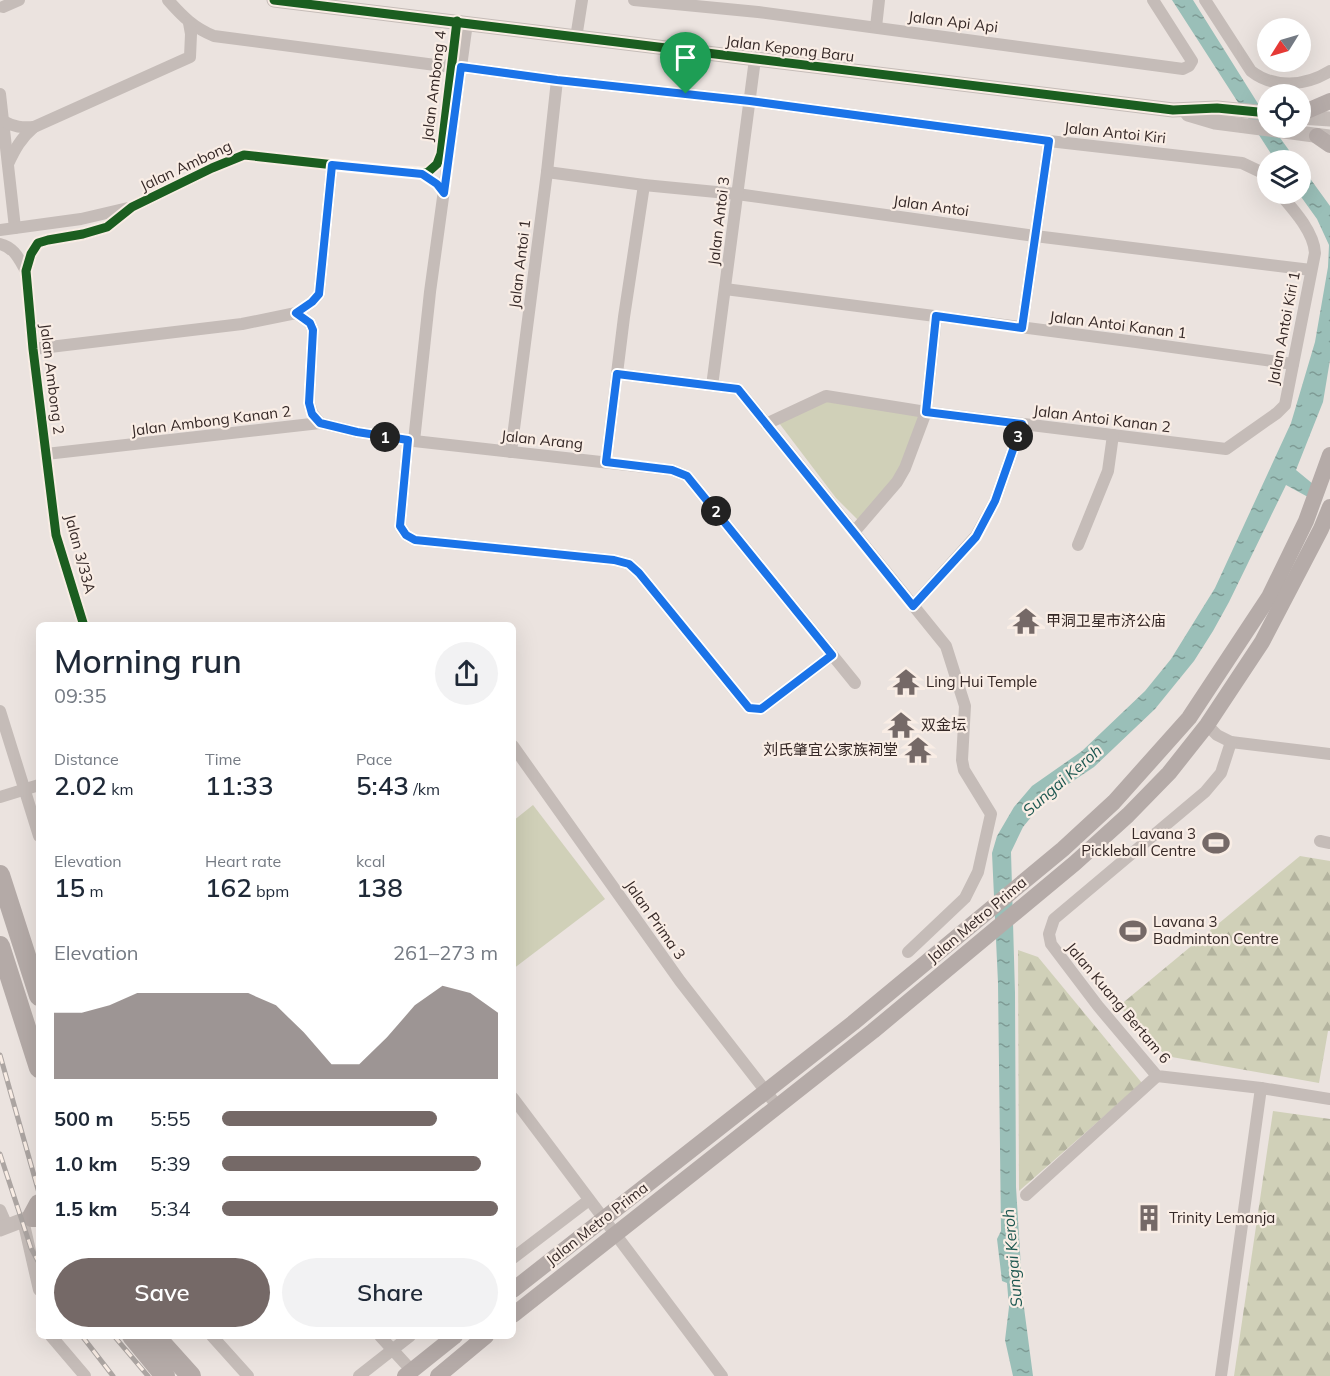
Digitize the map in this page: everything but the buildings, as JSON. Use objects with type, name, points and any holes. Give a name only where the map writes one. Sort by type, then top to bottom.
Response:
[{"type":"main road","points":[[1311,110],[1330,102]]},
{"type":"main road","name":"Jalan Metro Prima","points":[[516,1288],[853,1023],[1063,849],[1114,802],[1155,758],[1194,710],[1269,597],[1306,521],[1330,455]]},
{"type":"main road","name":"Jalan Metro Prima","points":[[516,1313],[778,1107],[946,971],[1075,863],[1128,815],[1169,773],[1207,725],[1262,642],[1326,530],[1330,507]]},
{"type":"main road","points":[[0,875],[36,987]]},
{"type":"main road","points":[[2,952],[36,1059]]},
{"type":"main road","points":[[134,1339],[165,1376]]},
{"type":"main road","points":[[158,1339],[191,1376]]},
{"type":"main road","points":[[409,1373],[451,1339]]},
{"type":"main road","points":[[438,1376],[482,1339]]},
{"type":"street","points":[[3,7],[18,0]]},
{"type":"street","points":[[8,164],[23,136],[34,127],[190,57],[189,23],[168,0]]},
{"type":"street","name":"Jalan Kepong Baru","points":[[274,0],[1216,115],[1326,140]]},
{"type":"street","points":[[576,38],[582,0]]},
{"type":"street","name":"Jalan Api Api","points":[[634,0],[758,12],[1183,69],[1192,61],[1153,0]]},
{"type":"street","points":[[876,27],[879,0]]},
{"type":"street","points":[[1205,0],[1251,71],[1261,79],[1287,84],[1301,83],[1330,71]]},
{"type":"street","name":"Jalan Ambong 4","points":[[462,22],[444,193],[400,526],[406,535],[415,540],[614,560],[629,564],[639,573],[749,708],[754,710],[761,709],[832,655]]},
{"type":"street","name":"Jalan Antoi Kiri","points":[[189,23],[207,33],[228,39],[443,66],[457,64],[557,80],[750,101],[1049,141],[1242,163],[1257,171]]},
{"type":"street","name":"Jalan Antoi 3","points":[[712,386],[755,59]]},
{"type":"street","name":"Jalan Ambong 4","points":[[422,174],[435,166],[441,154],[457,64]]},
{"type":"street","name":"Jalan Antoi 1","points":[[511,452],[548,172],[557,80]]},
{"type":"street","points":[[0,94],[15,228]]},
{"type":"street","name":"Jalan Kepong Baru","points":[[1216,115],[1257,113]]},
{"type":"street","points":[[1311,116],[1330,119]]},
{"type":"street","points":[[3,121],[12,126],[34,127]]},
{"type":"street","points":[[1022,328],[1049,141]]},
{"type":"street","name":"Jalan Ambong","points":[[26,271],[31,254],[38,243],[106,227],[132,207],[244,155],[422,174]]},
{"type":"street","points":[[33,349],[242,324],[296,313],[319,294],[332,165]]},
{"type":"street","name":"Jalan Antoi","points":[[548,172],[644,185],[737,194],[1035,236],[1311,270]]},
{"type":"street","points":[[422,174],[437,184],[444,193]]},
{"type":"street","points":[[606,462],[644,185]]},
{"type":"street","name":"Jalan Antoi Kiri 1","points":[[1226,449],[1268,420],[1285,405],[1315,246],[1301,220],[1288,204]]},
{"type":"street","name":"Jalan Ambong","points":[[0,230],[81,219],[132,207]]},
{"type":"street","points":[[0,244],[8,245],[14,251],[26,271]]},
{"type":"street","name":"Jalan Ambong 2","points":[[26,271],[46,454]]},
{"type":"street","name":"Jalan Antoi Kanan 1","points":[[725,289],[1293,364]]},
{"type":"street","points":[[296,313],[310,323],[313,330],[309,403],[312,414],[320,423]]},
{"type":"street","points":[[854,532],[897,482],[905,468],[926,412],[936,316]]},
{"type":"street","points":[[617,374],[738,389],[946,646],[965,706],[962,760],[964,770],[991,814],[978,872],[965,897],[908,952]]},
{"type":"street","name":"Jalan Antoi Kanan 2","points":[[766,424],[826,396],[926,412],[1226,449]]},
{"type":"street","name":"Jalan Ambong Kanan 2","points":[[46,454],[320,423],[411,441]]},
{"type":"street","points":[[913,606],[976,537],[995,501],[1022,424]]},
{"type":"street","points":[[1078,545],[1108,471],[1113,435]]},
{"type":"street","name":"Jalan Arang","points":[[411,441],[672,470],[687,476],[855,683]]},
{"type":"street","name":"Jalan 3/33A","points":[[46,454],[56,535],[83,622]]},
{"type":"street","points":[[0,711],[36,827]]},
{"type":"street","points":[[1207,725],[1217,735],[1231,742],[1330,754]]},
{"type":"street","name":"Jalan Kuang Bertam 6","points":[[1231,742],[1221,773],[1205,792],[1054,919],[1049,934],[1055,952],[1157,1076],[1262,1088],[1330,1099]]},
{"type":"street","name":"Jalan Prima 3","points":[[516,750],[680,981],[778,1107]]},
{"type":"street","points":[[0,797],[36,785]]},
{"type":"street","points":[[1026,1195],[1157,1076]]},
{"type":"street","points":[[1221,1376],[1262,1088]]},
{"type":"street","points":[[516,1102],[722,1376]]},
{"type":"street","points":[[516,1256],[589,1200]]},
{"type":"street","points":[[0,1210],[4,1228],[34,1215],[36,1245]]},
{"type":"street","points":[[54,1339],[85,1376]]},
{"type":"street","points":[[215,1339],[248,1376]]},
{"type":"street","points":[[383,1339],[409,1373]]},
{"type":"street","points":[[359,1376],[406,1339]]},
{"type":"green space","points":[[826,396],[926,412],[905,468],[861,523],[836,498],[776,419]]},
{"type":"green space","points":[[533,805],[605,899],[516,967],[516,819]]},
{"type":"green space","points":[[1300,856],[1330,861],[1330,1031],[1328,1031],[1319,1083],[1166,1056],[1119,1006]]},
{"type":"green space","points":[[1018,950],[1038,957],[1142,1083],[1019,1191]]},
{"type":"green space","points":[[1273,1111],[1330,1119],[1330,1376],[1234,1376]]},
{"type":"water","points":[[1172,0],[1193,0],[1257,102],[1257,132]]},
{"type":"water","points":[[1261,138],[1280,138],[1289,150],[1269,150]]},
{"type":"water","name":"Sungai Keroh","points":[[1311,180],[1330,206],[1330,360],[1323,402],[1296,470],[1313,484],[1308,497],[1286,485],[1229,602],[1194,661],[1155,709],[1094,767],[1046,799],[1023,827],[1011,852],[1015,993],[1016,1187],[1023,1300],[1033,1376],[1013,1376],[1005,1340],[1009,1307],[1007,1283],[1002,1281],[997,1239],[1001,1231],[998,983],[992,853],[997,836],[1014,807],[1032,786],[1082,751],[1145,691],[1171,659],[1215,588],[1291,423],[1315,342],[1328,267],[1329,245],[1317,219],[1306,204],[1311,204]]},
{"type":"railway","points":[[0,1055],[36,1182]]},
{"type":"railway","points":[[0,1154],[36,1257]]},
{"type":"railway","points":[[84,1339],[113,1376]]},
{"type":"railway","points":[[117,1339],[148,1376]]},
{"type":"cycle path","points":[[274,0],[1173,110],[1217,108],[1257,112]]},
{"type":"cycle path","points":[[83,622],[56,535],[33,349],[26,271],[31,254],[38,243],[107,227],[132,207],[244,155],[427,173],[437,164],[441,154],[457,21]]},
{"type":"place","name":"甲洞卫星市济公庙","points":[[1026,621]]},
{"type":"place","name":"Ling Hui Temple","points":[[906,682]]},
{"type":"place","name":"双金坛","points":[[901,725]]},
{"type":"place","name":"刘氏肇宜公家族祠堂","points":[[918,750]]},
{"type":"place","name":"Lavana 3 Pickleball Centre","points":[[1216,843]]},
{"type":"place","name":"Lavana 3 Badminton Centre","points":[[1133,931]]},
{"type":"place","name":"Trinity Lemanja","points":[[1149,1218]]},
{"type":"route","points":[[461,67],[686,94],[1049,141],[1022,328],[936,316],[926,412],[1022,424],[1003,482],[976,537],[913,606],[738,389],[617,374],[606,462],[672,470],[687,476],[832,655],[761,709],[754,710],[749,708],[639,573],[629,564],[614,560],[415,540],[406,535],[400,526],[408,440],[357,432],[320,423],[312,414],[309,403],[313,330],[310,323],[296,313],[304,309],[319,294],[332,165],[422,174],[437,184],[444,193],[461,67]]}]
